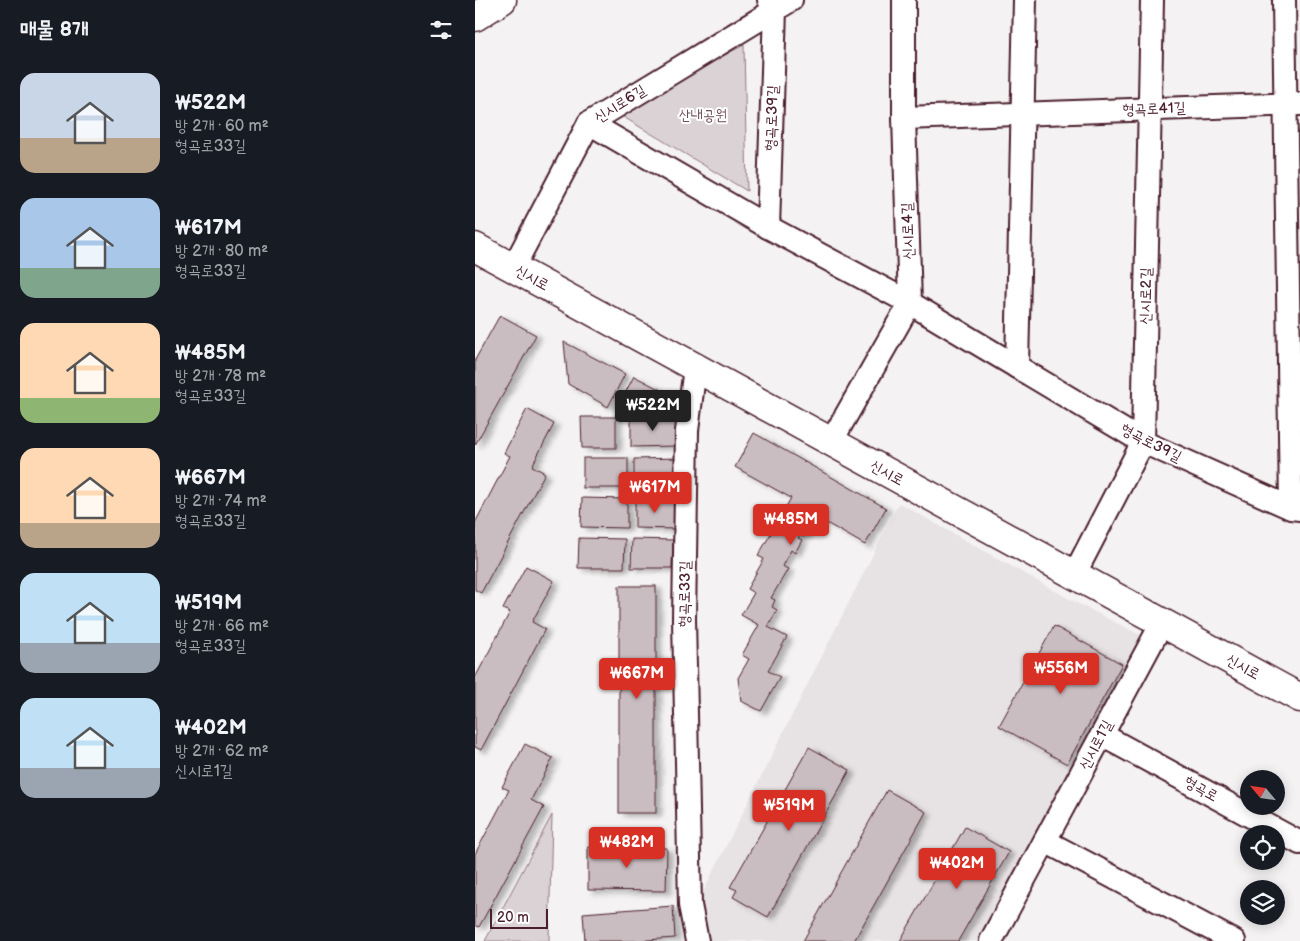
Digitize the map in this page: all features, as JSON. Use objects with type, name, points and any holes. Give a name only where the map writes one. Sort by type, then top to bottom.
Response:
[{"type":"street","points":[[475,17],[502,0]]},
{"type":"street","name":"신시로4길","points":[[904,0],[910,303]]},
{"type":"street","points":[[1017,367],[1025,0]]},
{"type":"street","name":"신시로2길","points":[[1074,575],[1143,442],[1152,0]]},
{"type":"street","points":[[1285,0],[1293,105]]},
{"type":"street","name":"형곡로39길","points":[[768,226],[778,3]]},
{"type":"street","name":"신시로6길","points":[[513,268],[589,123],[778,3]]},
{"type":"street","name":"형곡로41길","points":[[905,118],[1293,105]]},
{"type":"street","name":"형곡로39길","points":[[589,123],[768,226],[910,303],[1143,442],[1296,509],[1293,105]]},
{"type":"street","name":"신시로","points":[[475,247],[1300,698]]},
{"type":"street","points":[[831,442],[910,303]]},
{"type":"street","name":"형곡로33길","points":[[695,367],[687,431],[684,619],[690,905],[697,941]]},
{"type":"street","name":"신시로1길","points":[[991,941],[1162,623]]},
{"type":"street","name":"형곡로","points":[[1102,735],[1300,843]]},
{"type":"street","points":[[1045,841],[1234,941]]},
{"type":"shaded area","points":[[899,503],[1071,600],[1148,639],[980,941],[707,941],[698,902]]},
{"type":"green space","name":"산내공원","points":[[744,45],[747,191],[615,112]]},
{"type":"green space","points":[[552,815],[549,941],[485,941]]},
{"type":"building","points":[[500,315],[536,335],[475,445],[475,360]]},
{"type":"building","points":[[564,342],[625,374],[608,407],[568,384]]},
{"type":"building","points":[[634,376],[676,398],[676,410],[628,411],[623,397]]},
{"type":"building","points":[[527,409],[554,424],[532,466],[545,473],[481,593],[475,590],[475,523],[510,456],[504,453]]},
{"type":"building","points":[[676,416],[676,446],[631,447],[631,417]]},
{"type":"building","points":[[581,417],[616,417],[616,448],[582,448]]},
{"type":"building","points":[[754,433],[886,508],[865,545],[816,517],[804,537],[800,535],[798,538],[802,540],[795,553],[791,550],[782,566],[788,569],[771,598],[775,600],[772,607],[777,610],[768,627],[787,637],[768,671],[780,677],[761,711],[741,701],[738,678],[749,659],[742,655],[759,625],[741,615],[754,593],[747,589],[764,559],[758,556],[791,498],[735,467]]},
{"type":"building","points":[[583,458],[628,458],[628,488],[583,488]]},
{"type":"building","points":[[679,458],[679,488],[634,489],[634,459]]},
{"type":"building","points":[[582,498],[627,499],[627,528],[581,527]]},
{"type":"building","points":[[635,499],[676,500],[676,529],[635,528]]},
{"type":"building","points":[[579,538],[625,539],[624,568],[578,568]]},
{"type":"building","points":[[632,539],[673,540],[672,568],[631,568]]},
{"type":"building","points":[[526,566],[554,581],[532,622],[545,629],[481,750],[475,747],[475,678],[510,612],[503,609]]},
{"type":"building","points":[[619,586],[656,586],[656,813],[619,813]]},
{"type":"building","points":[[1054,626],[1122,664],[1067,764],[999,726]]},
{"type":"building","points":[[525,744],[553,758],[531,800],[544,807],[479,927],[475,925],[475,854],[509,790],[502,787]]},
{"type":"building","points":[[809,747],[850,770],[768,917],[733,897],[737,890],[730,887]]},
{"type":"building","points":[[887,790],[926,812],[854,941],[803,941]]},
{"type":"building","points":[[965,827],[1009,852],[958,941],[900,941]]},
{"type":"building","points":[[588,847],[667,848],[666,891],[588,890]]},
{"type":"building","points":[[673,906],[675,938],[633,941],[585,941],[583,913]]}]
